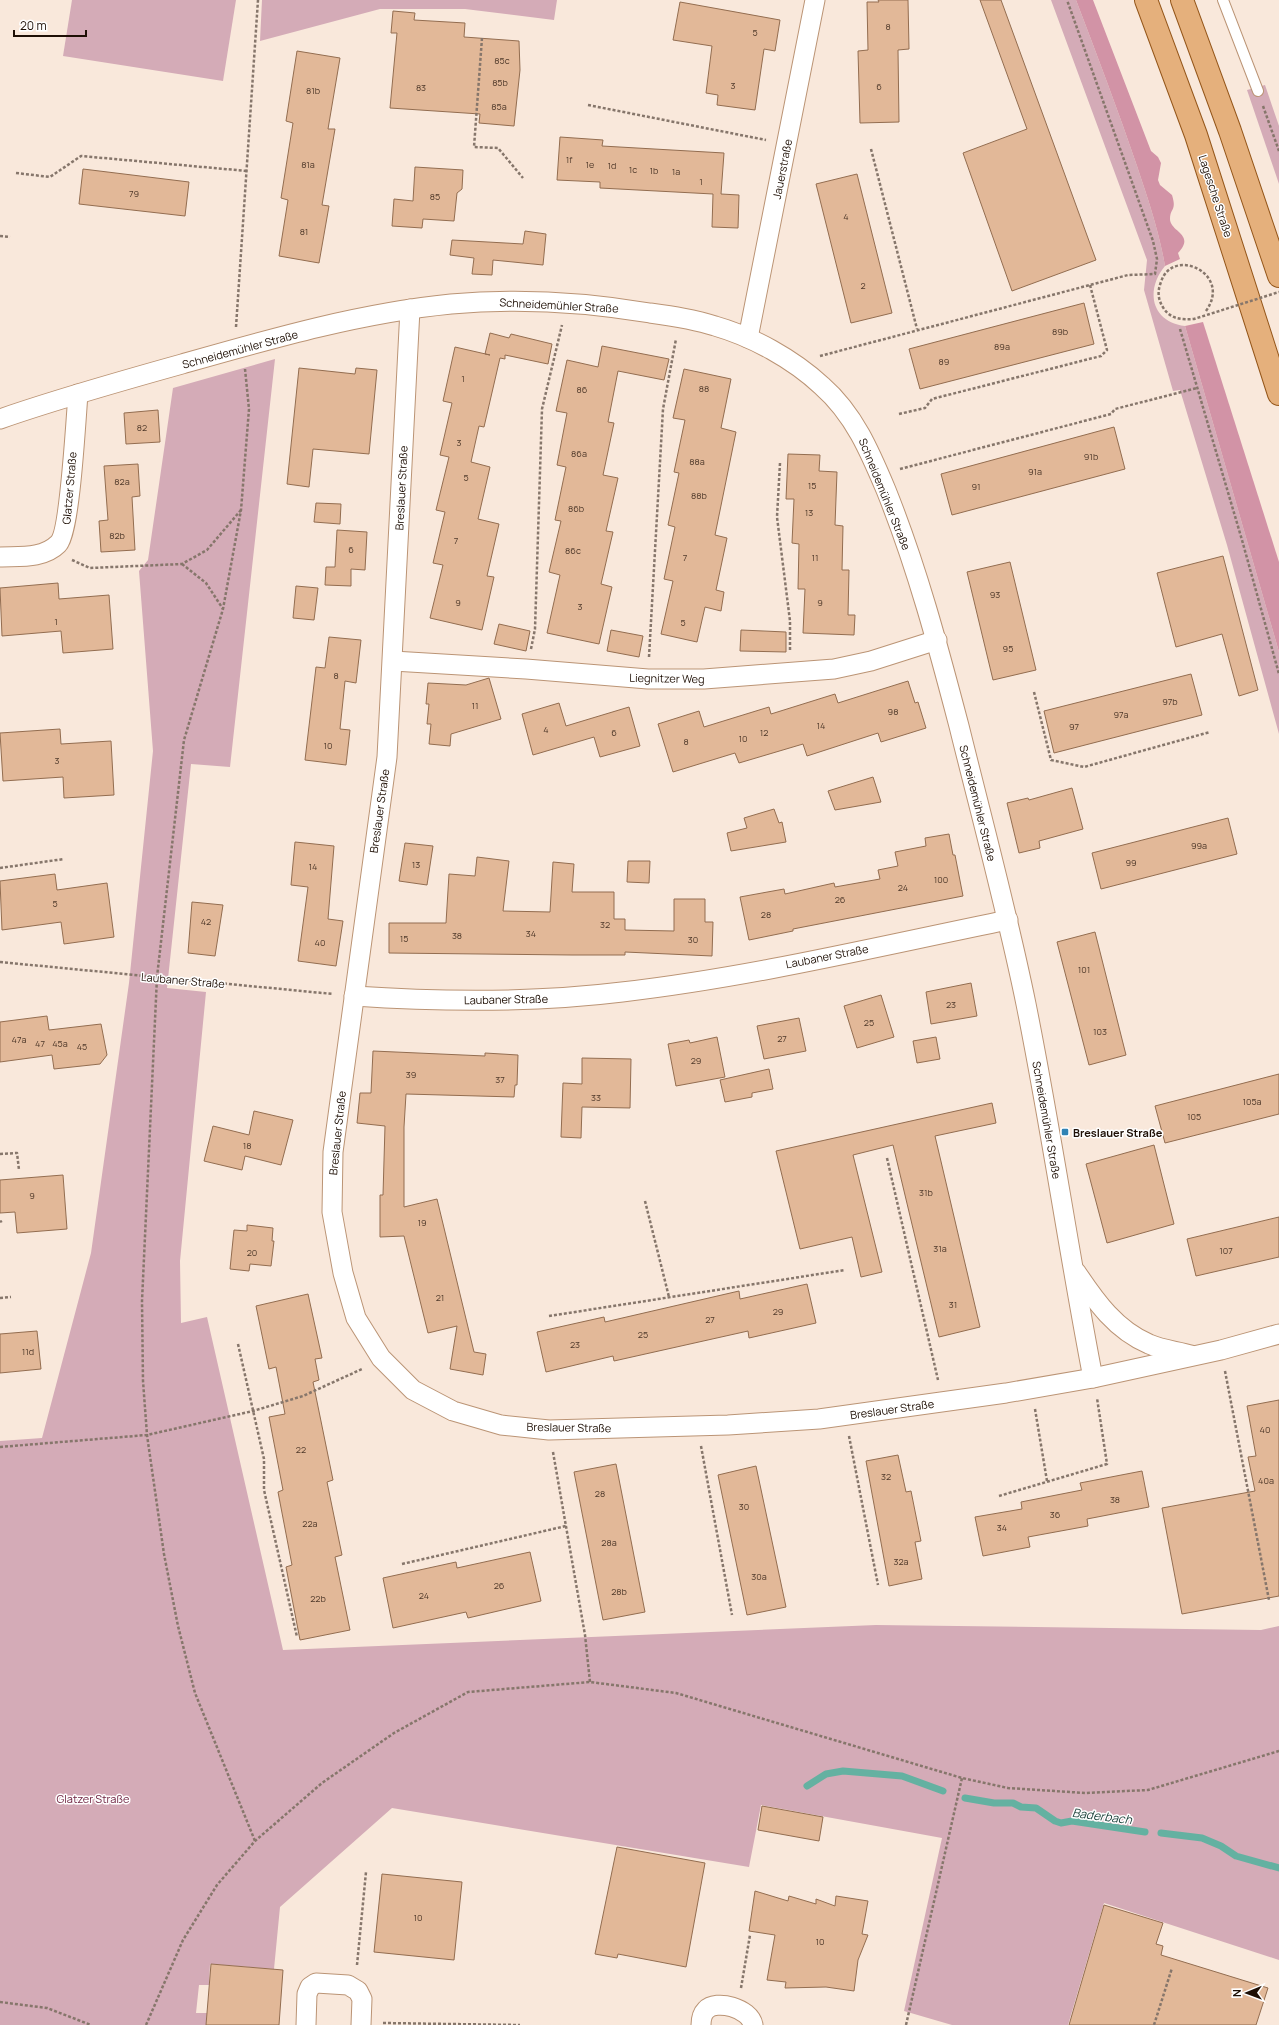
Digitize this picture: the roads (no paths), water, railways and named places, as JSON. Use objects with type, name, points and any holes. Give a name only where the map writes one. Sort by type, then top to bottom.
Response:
[{"type":"main road","name":"Lagesche Straße","points":[[1146,0],[1196,135],[1279,394]]},
{"type":"main road","points":[[1182,0],[1230,131],[1279,276]]},
{"type":"street","name":"Jauerstraße","points":[[748,338],[815,0]]},
{"type":"street","name":"Schneidemühler Straße","points":[[0,419],[78,394],[240,347],[375,315],[453,304],[509,301],[567,303],[623,308],[716,326],[748,338],[794,364],[823,386],[846,411],[865,443],[879,474],[903,533],[937,640],[1008,920],[1026,1005],[1093,1378]]},
{"type":"street","name":"Breslauer Straße","points":[[410,310],[387,757],[333,1152],[332,1212],[343,1273],[356,1318],[381,1358],[413,1390],[453,1411],[500,1425],[549,1430],[697,1426],[846,1416],[1031,1389],[1093,1378],[1196,1356],[1279,1334]]},
{"type":"street","name":"Glatzer Straße","points":[[0,557],[41,554],[58,544],[65,532],[78,394]]},
{"type":"street","name":"Liegnitzer Weg","points":[[393,661],[526,669],[648,679],[704,679],[834,669],[870,661],[937,640]]},
{"type":"street","name":"Laubaner Straße","points":[[354,996],[411,1000],[498,1001],[622,992],[730,976],[1008,920]]},
{"type":"street","points":[[1073,1268],[1108,1316],[1128,1333],[1150,1345],[1196,1356]]},
{"type":"street","points":[[306,2025],[307,1994],[310,1987],[316,1983],[348,1985],[355,1990],[362,1999],[361,2024]]},
{"type":"street","points":[[701,2025],[701,2019],[705,2010],[713,2006],[738,2009],[746,2012],[751,2018],[753,2025]]},
{"type":"lane","points":[[1223,0],[1258,91]]},
{"type":"waterway","name":"Baderbach","points":[[807,1786],[826,1774],[843,1771],[902,1776],[943,1791]]},
{"type":"waterway","name":"Baderbach","points":[[965,1798],[994,1803],[1013,1803],[1021,1807],[1036,1808],[1055,1821],[1061,1823],[1072,1821],[1145,1832]]},
{"type":"waterway","name":"Baderbach","points":[[1161,1833],[1202,1838],[1221,1846],[1236,1856],[1279,1868]]},
{"type":"place","name":"Breslauer Straße","points":[[1065,1132]]}]
